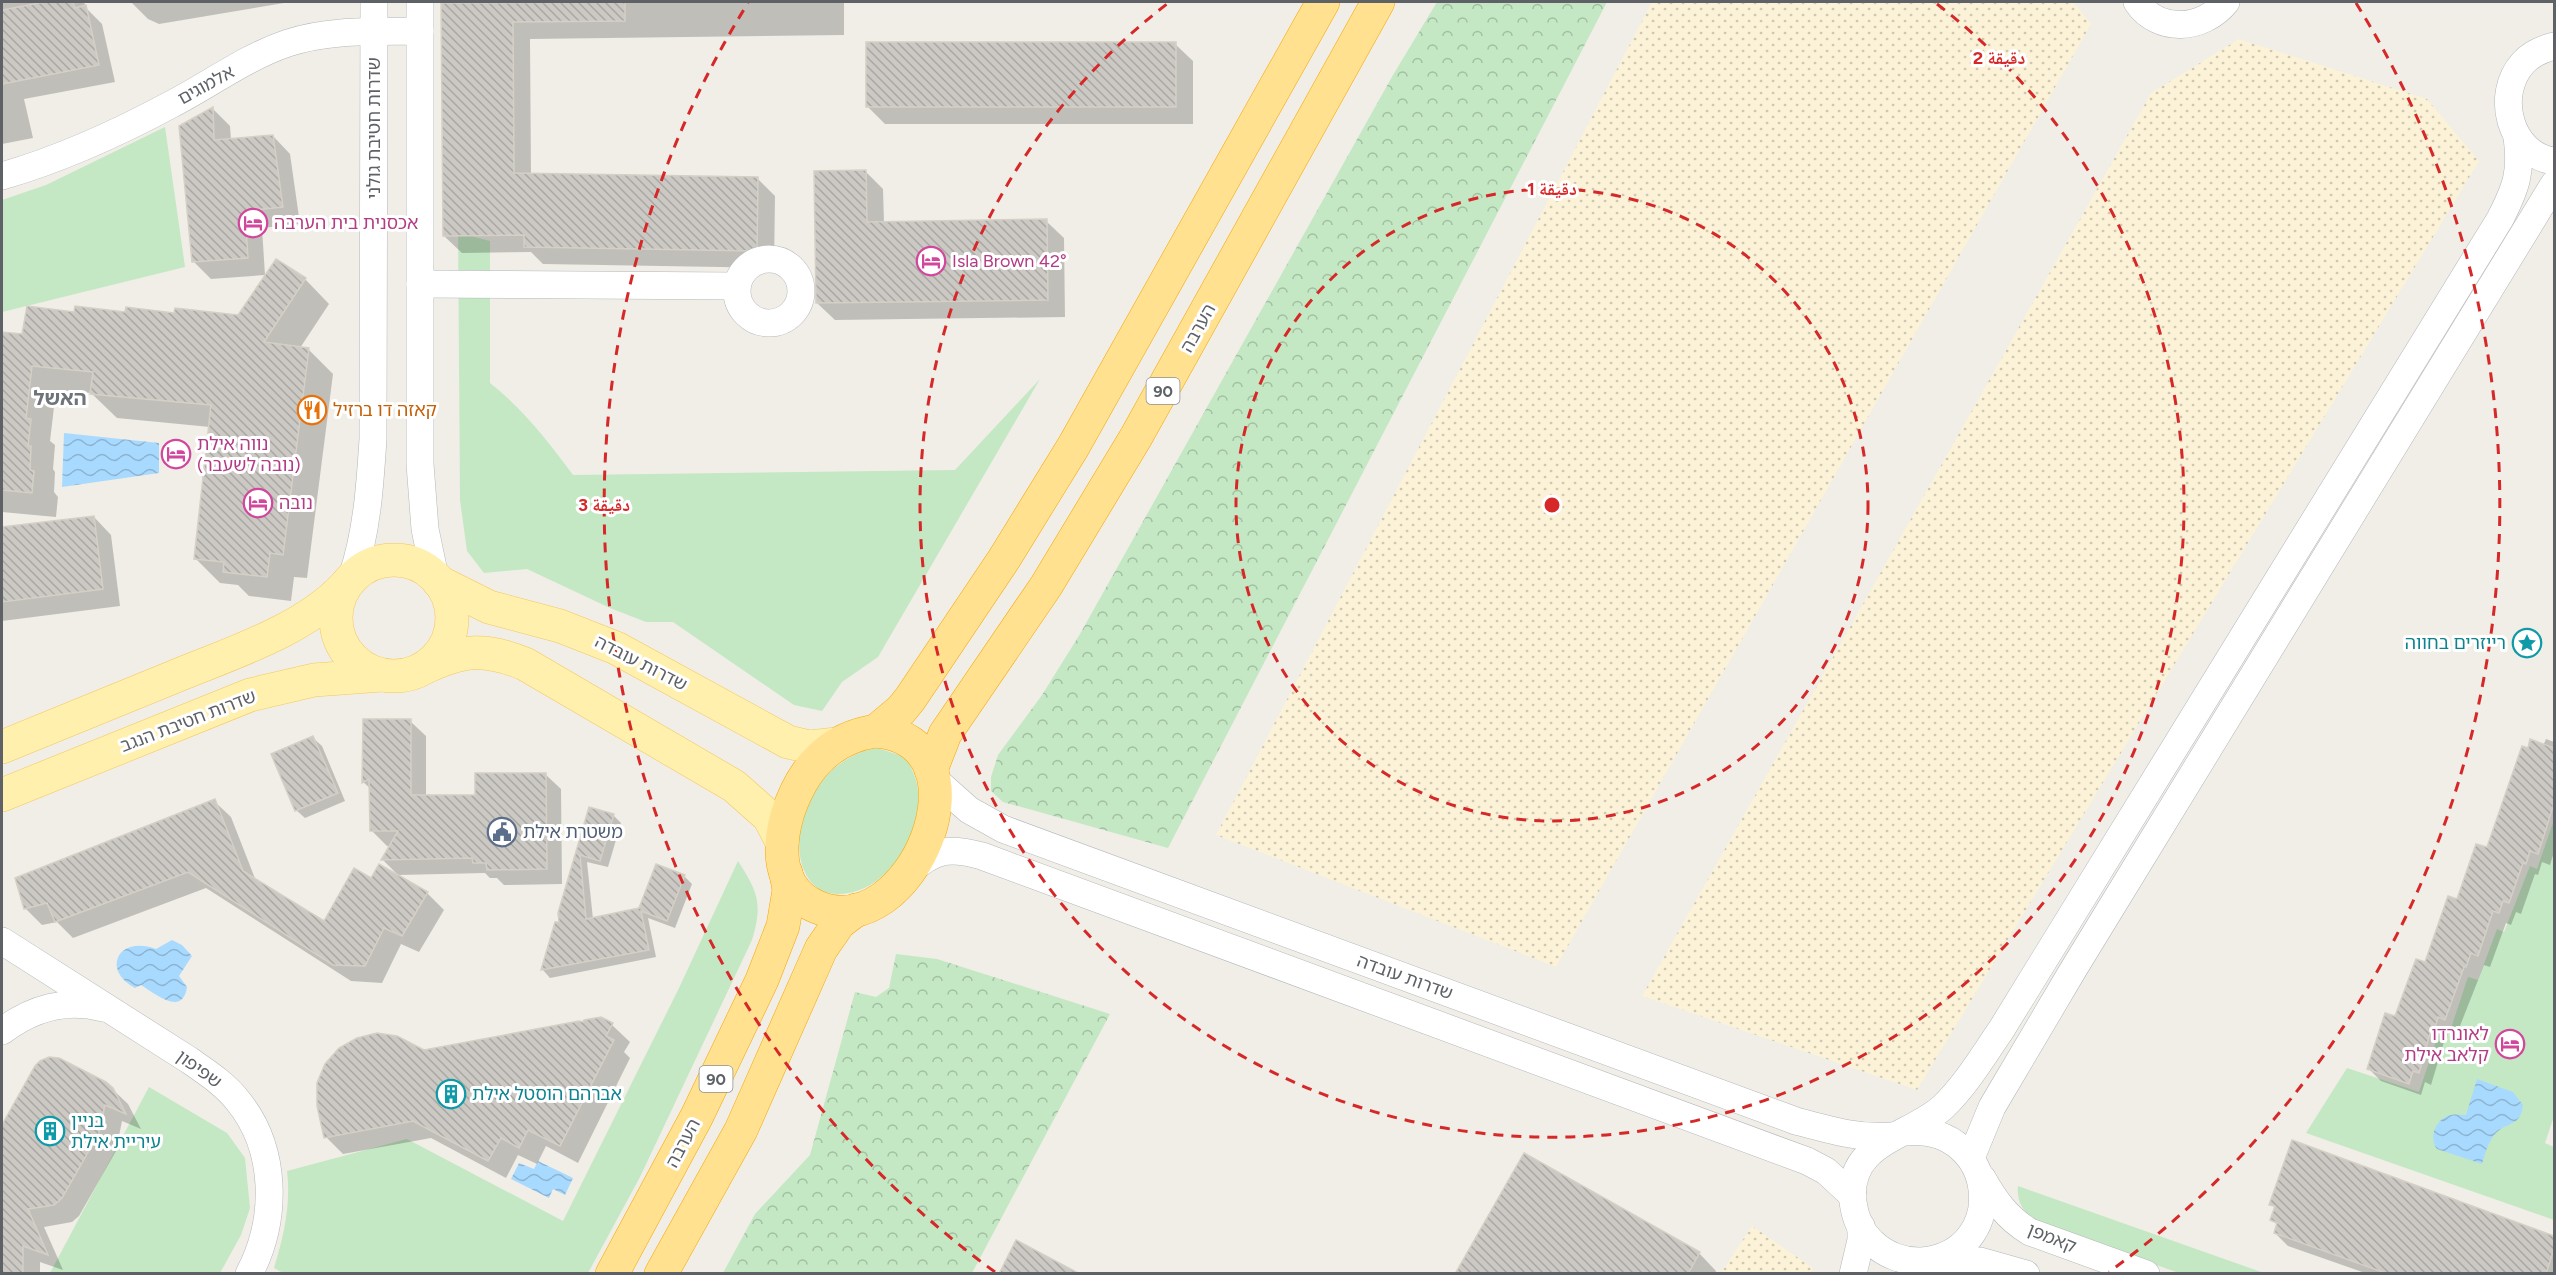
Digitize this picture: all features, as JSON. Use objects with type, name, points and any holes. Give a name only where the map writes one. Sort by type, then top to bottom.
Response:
[{"type":"highway","name":"90","points":[[856,910],[827,911],[813,906],[802,898],[784,858],[789,806],[797,789],[819,758],[837,744],[862,733],[876,730],[901,710],[910,699],[1034,512],[1129,351],[1323,2]]},
{"type":"highway","name":"הערבה","points":[[932,774],[945,735],[1046,586],[1136,437],[1378,2]]},
{"type":"highway","points":[[876,730],[891,732],[910,741],[925,756],[932,774]]},
{"type":"highway","name":"90","points":[[661,1274],[741,1130],[820,949],[838,923],[856,910],[885,896],[910,871],[921,854],[933,819],[935,797],[932,774]]},
{"type":"highway","name":"הערבה","points":[[612,1274],[697,1116],[762,981],[783,926],[789,890],[784,858]]},
{"type":"main road","points":[[2,747],[286,628],[331,602],[349,581],[371,565],[394,560],[416,565],[437,580],[451,607],[451,630],[442,651],[426,667]]},
{"type":"main road","name":"שדרות עובדה","points":[[437,580],[489,607],[560,626],[616,648],[788,742],[810,747],[837,744]]},
{"type":"main road","points":[[349,581],[336,607],[335,618],[340,641],[345,651],[361,667],[382,675],[406,675],[457,654],[482,651],[509,657],[525,664],[734,786],[769,817],[779,832],[784,858]]},
{"type":"main road","name":"שדרות חטיבת הנגב","points":[[2,795],[250,695],[314,680],[382,675]]},
{"type":"street","name":"שדרות חטיבת גולני","points":[[349,581],[360,553],[368,510],[373,439],[374,2]]},
{"type":"street","points":[[420,2],[421,485],[425,529],[437,580]]},
{"type":"street","points":[[2137,2],[2149,14],[2174,25],[2199,22],[2219,10],[2226,2]]},
{"type":"street","name":"אלמוגים","points":[[2,176],[75,151],[171,105],[256,57],[287,43],[318,36],[420,31]]},
{"type":"street","points":[[2026,1274],[1980,1261],[1914,1265],[1882,1250],[1872,1242],[1861,1226],[1854,1209],[1853,1196],[1858,1171],[1864,1160],[1882,1142],[1927,1121],[1946,1105],[1972,1072],[2014,1010],[2500,219],[2519,175],[2520,159],[2517,137],[2509,119],[2507,99],[2512,80],[2523,63],[2539,51],[2554,46]]},
{"type":"street","points":[[2517,137],[2531,152],[2554,161]]},
{"type":"street","points":[[1975,1166],[1992,1107],[2073,970],[2554,183]]},
{"type":"street","points":[[420,284],[736,286]]},
{"type":"street","name":"שדרות עובדה","points":[[932,774],[969,810],[1004,829],[1796,1121],[1855,1136],[1872,1138],[1899,1134]]},
{"type":"street","name":"שדרות עובדה","points":[[910,871],[926,858],[942,851],[954,850],[982,856],[1807,1161],[1826,1171],[1853,1196]]},
{"type":"street","name":"שפיפון","points":[[2,941],[216,1078],[237,1100],[253,1123],[264,1149],[270,1176],[269,1205],[263,1236],[249,1274]]},
{"type":"street","points":[[2,1031],[33,1012],[51,1006],[92,1005],[110,1010]]},
{"type":"street","points":[[1899,1134],[1918,1131],[1944,1136],[1955,1142],[1975,1166],[1983,1196],[1982,1209],[1976,1227],[1964,1242],[1955,1250],[1914,1265]]},
{"type":"street","name":"קאמפן","points":[[1975,1166],[1995,1202],[2019,1226],[2146,1274]]},
{"type":"street","points":[[1853,1274],[1861,1240],[1861,1226]]},
{"type":"green space","points":[[1437,2],[1607,2],[1168,848],[1003,802],[991,791],[991,777],[998,755],[1042,695],[1080,634],[1393,75]]},
{"type":"green space","points":[[165,127],[185,267],[2,312],[2,200],[46,185]]},
{"type":"green space","points":[[458,223],[463,234],[490,241],[490,383],[534,426],[573,475],[955,470],[1040,379],[878,657],[842,682],[822,711],[794,705],[673,622],[646,622],[610,608],[527,569],[484,573],[467,551],[460,500]]},
{"type":"green space","points":[[877,748],[903,757],[913,772],[918,792],[917,813],[911,835],[901,855],[869,886],[850,893],[829,893],[812,883],[802,865],[799,846],[806,808],[827,775],[859,753]]},
{"type":"green space","points":[[2554,820],[2554,1116],[2545,1143],[2554,1147],[2554,1220],[2306,1133],[2347,1068],[2419,1092],[2438,1035],[2448,1037],[2468,977],[2478,980],[2497,929],[2504,932],[2530,866],[2537,869]]},
{"type":"green space","points":[[738,861],[757,899],[757,917],[752,940],[640,1177],[588,1273],[285,1274],[274,1268],[286,1220],[287,1171],[407,1139],[563,1221],[679,988]]},
{"type":"green space","points":[[896,954],[937,959],[1110,1014],[972,1273],[723,1273],[755,1214],[810,1155],[855,992],[876,997],[889,988]]},
{"type":"green space","points":[[149,1087],[227,1133],[245,1158],[250,1208],[241,1235],[220,1273],[50,1273]]},
{"type":"green space","points":[[2018,1186],[2264,1273],[2179,1273],[2043,1225],[2024,1210],[2019,1199]]},
{"type":"sand","points":[[1652,2],[2073,2],[2091,24],[1556,967],[1216,835]]},
{"type":"sand","points":[[2239,39],[2427,99],[2479,161],[1917,1090],[1642,996],[2151,93]]},
{"type":"sand","points":[[1752,1226],[1813,1268],[1810,1273],[1721,1273]]},
{"type":"water","points":[[64,433],[159,443],[159,473],[62,487]]},
{"type":"water","points":[[172,940],[182,945],[192,956],[179,976],[187,987],[180,1001],[168,1001],[141,985],[135,988],[125,981],[117,964],[118,956],[124,950],[143,946],[156,949]]},
{"type":"water","points":[[2477,1079],[2513,1092],[2523,1105],[2519,1117],[2493,1137],[2482,1164],[2437,1149],[2433,1139],[2435,1129],[2441,1120],[2451,1115],[2466,1115]]},
{"type":"water","points":[[538,1161],[573,1178],[565,1195],[553,1189],[549,1198],[511,1179],[519,1163],[534,1169]]},
{"type":"building","points":[[44,2],[73,2],[75,8],[86,5],[99,65],[2,84],[2,10]]},
{"type":"building","points":[[625,2],[625,21],[513,22],[514,173],[758,177],[757,251],[524,247],[524,235],[443,236],[441,3]]},
{"type":"building","points":[[866,42],[1176,42],[1176,107],[866,107]]},
{"type":"building","points":[[213,107],[214,140],[273,135],[283,207],[245,211],[248,258],[192,262],[179,126]]},
{"type":"building","name":"Isla Brown 42°","points":[[866,170],[867,222],[1047,219],[1048,300],[816,303],[814,171]]},
{"type":"building","points":[[276,259],[306,278],[264,342],[309,348],[283,555],[270,553],[267,577],[223,572],[224,562],[194,559],[211,405],[90,394],[93,372],[32,366],[26,418],[31,419],[28,446],[31,446],[30,470],[34,471],[32,493],[2,490],[2,332],[22,334],[27,306],[74,312],[75,306],[125,312],[126,307],[174,313],[175,308],[238,315]]},
{"type":"building","points":[[94,516],[103,589],[2,602],[2,527]]},
{"type":"building","points":[[363,719],[411,719],[411,795],[475,795],[475,773],[546,773],[547,869],[487,870],[486,863],[473,863],[472,858],[381,860],[398,831],[370,831],[369,779],[362,783]]},
{"type":"building","points":[[313,736],[338,793],[295,811],[271,754]]},
{"type":"building","points":[[2530,739],[2554,748],[2554,804],[2538,854],[2530,851],[2526,864],[2523,863],[2509,903],[2503,901],[2499,913],[2493,911],[2478,956],[2471,953],[2445,1020],[2438,1017],[2434,1031],[2431,1030],[2419,1073],[2413,1071],[2409,1084],[2367,1069],[2385,1013],[2395,1016],[2416,959],[2425,962],[2448,896],[2457,899],[2476,844],[2487,847],[2522,746],[2528,748]]},
{"type":"building","points":[[215,799],[243,871],[324,921],[354,868],[371,878],[379,864],[428,892],[402,936],[384,928],[365,966],[333,965],[188,872],[55,922],[47,903],[24,909],[15,878]]},
{"type":"building","points":[[589,807],[614,814],[600,861],[580,855],[586,919],[639,908],[656,864],[685,875],[667,921],[641,911],[649,950],[541,970],[555,922],[559,922],[558,913]]},
{"type":"building","name":"אברהם הוסטל אילת","points":[[601,1017],[613,1023],[606,1036],[614,1040],[560,1146],[528,1130],[519,1148],[501,1138],[488,1161],[413,1121],[324,1138],[317,1106],[317,1083],[325,1064],[339,1048],[357,1038],[377,1033],[397,1036],[424,1050]]},
{"type":"building","name":"בניין עיריית אילת","points":[[49,1057],[59,1058],[106,1082],[113,1088],[126,1114],[105,1105],[99,1133],[62,1198],[54,1205],[28,1209],[48,1255],[23,1246],[23,1274],[2,1274],[2,1125],[35,1066]]},
{"type":"building","points":[[2292,1140],[2554,1236],[2554,1249],[2546,1274],[2388,1274],[2274,1233],[2277,1223],[2270,1220],[2275,1206],[2269,1205]]},
{"type":"building","points":[[1524,1153],[1700,1252],[1688,1274],[1455,1274]]},
{"type":"building","points":[[1016,1240],[1080,1274],[999,1274]]},
{"type":"place","name":"אכסנית בית הערבה","points":[[253,223]]},
{"type":"place","name":"Isla Brown 42°","points":[[931,261]]},
{"type":"place","name":"קאזה דו ברזיל","points":[[312,410]]},
{"type":"place","name":"נווה אילת (נובה לשעבר)","points":[[176,454]]},
{"type":"place","name":"נובה","points":[[258,503]]},
{"type":"place","name":"רייזרים בחווה","points":[[2527,643]]},
{"type":"place","name":"משטרת אילת","points":[[502,832]]},
{"type":"place","name":"לאונרדו קלאב אילת","points":[[2510,1044]]},
{"type":"place","name":"אברהם הוסטל אילת","points":[[451,1094]]},
{"type":"place","name":"בניין עיריית אילת","points":[[50,1131]]},
{"type":"district","name":"האשל","points":[[60,398]]}]
